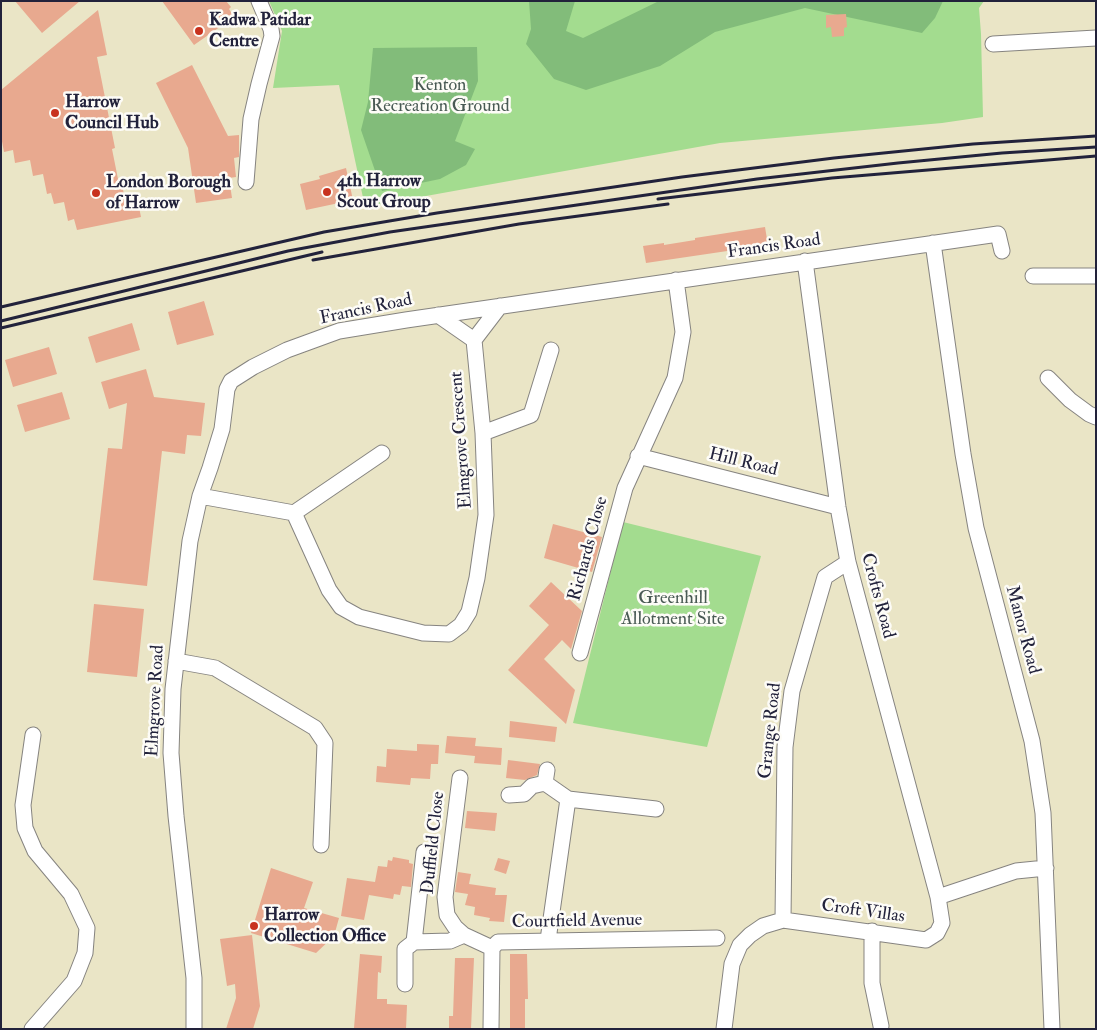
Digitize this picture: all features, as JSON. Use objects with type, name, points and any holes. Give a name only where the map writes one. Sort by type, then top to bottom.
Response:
[{"type":"street","points":[[246,182],[252,119],[272,36],[272,30],[259,1]]},
{"type":"street","points":[[993,44],[1096,38]]},
{"type":"street","name":"Francis Road","points":[[231,382],[287,350],[339,331],[998,234],[1002,250]]},
{"type":"street","name":"Manor Road","points":[[933,243],[963,454],[976,528],[1032,741],[1043,813],[1052,1029]]},
{"type":"street","name":"Crofts Road","points":[[805,261],[838,506],[848,562],[938,897],[942,923],[937,933]]},
{"type":"street","points":[[1033,276],[1096,276]]},
{"type":"street","name":"Richards Close","points":[[580,653],[625,488],[674,378],[683,332],[676,280]]},
{"type":"street","points":[[438,315],[474,340],[500,306]]},
{"type":"street","name":"Elmgrove Crescent","points":[[294,513],[329,590],[341,606],[358,617],[423,633],[449,634],[461,625],[468,612],[476,578],[486,515],[483,433],[474,340]]},
{"type":"street","points":[[483,433],[531,416],[551,350]]},
{"type":"street","points":[[1048,378],[1070,400],[1096,417]]},
{"type":"street","name":"Elmgrove Road","points":[[194,1029],[194,978],[171,753],[172,689],[180,610],[190,541],[200,496],[222,429],[227,389],[231,382]]},
{"type":"street","points":[[200,496],[294,513],[382,453]]},
{"type":"street","name":"Hill Road","points":[[638,456],[838,506]]},
{"type":"street","name":"Grange Road","points":[[783,920],[785,747],[792,691],[825,576],[848,562]]},
{"type":"street","points":[[176,661],[215,668],[316,728],[325,742],[321,845]]},
{"type":"street","points":[[32,1029],[74,981],[85,953],[87,928],[71,894],[35,851],[25,828],[23,806],[33,735]]},
{"type":"street","points":[[509,795],[524,794],[546,777],[568,799],[656,809]]},
{"type":"street","name":"Duffield Close","points":[[460,778],[445,897],[447,915],[455,927],[464,935],[492,948]]},
{"type":"street","points":[[548,940],[568,799]]},
{"type":"street","points":[[414,942],[424,852]]},
{"type":"street","points":[[938,897],[1016,871],[1046,868]]},
{"type":"street","points":[[724,1029],[732,964],[740,945],[763,926],[783,920]]},
{"type":"street","name":"Croft Villas","points":[[783,920],[926,940],[937,933]]},
{"type":"street","points":[[872,931],[872,983],[882,1026]]},
{"type":"street","points":[[405,984],[405,949],[414,942],[450,941],[464,935]]},
{"type":"street","name":"Courtfield Avenue","points":[[492,1029],[492,948],[498,942],[717,938]]},
{"type":"green space","name":"Kenton Recreation Ground","points":[[269,1],[984,1],[979,8],[983,117],[942,123],[720,143],[365,207],[339,85],[273,88],[282,31]]},
{"type":"green space","points":[[529,1],[575,1],[566,31],[583,38],[659,1],[943,1],[935,18],[922,33],[805,8],[715,32],[660,66],[586,90],[554,79],[526,44],[531,29]]},
{"type":"green space","points":[[477,47],[478,81],[455,141],[475,149],[466,165],[440,179],[382,191],[361,130],[368,102],[373,48]]},
{"type":"green space","name":"Greenhill Allotment Site","points":[[623,522],[761,556],[707,747],[573,723]]},
{"type":"building","points":[[15,1],[80,1],[42,33]]},
{"type":"building","name":"Kadwa Patidar Centre","points":[[162,1],[226,1],[231,7],[229,9],[234,17],[194,45]]},
{"type":"building","name":"Harrow Council Hub","points":[[98,10],[107,55],[97,57],[115,148],[112,149],[118,179],[121,179],[125,200],[137,197],[141,217],[77,230],[74,219],[68,221],[64,202],[54,204],[51,193],[47,194],[43,174],[33,176],[30,160],[15,163],[13,150],[4,152],[1,136],[1,90]]},
{"type":"building","points":[[846,14],[847,27],[844,28],[844,36],[832,37],[831,27],[826,28],[826,15]]},
{"type":"building","points":[[192,65],[228,136],[239,135],[239,157],[234,158],[236,177],[229,178],[232,198],[196,203],[188,148],[156,83]]},
{"type":"building","name":"4th Harrow Scout Group","points":[[346,168],[353,200],[306,210],[300,184],[320,179],[319,176]]},
{"type":"building","points":[[765,227],[768,245],[646,263],[643,246],[664,243],[664,245]]},
{"type":"building","points":[[204,301],[214,335],[177,345],[168,312]]},
{"type":"building","points":[[132,323],[140,350],[96,363],[88,337]]},
{"type":"building","points":[[49,347],[57,374],[13,387],[5,360]]},
{"type":"building","points":[[146,369],[154,397],[205,403],[201,436],[187,435],[185,454],[162,451],[147,586],[93,580],[108,448],[122,449],[127,403],[109,409],[101,382]]},
{"type":"building","points":[[62,392],[70,419],[25,432],[17,405]]},
{"type":"building","points":[[553,524],[602,537],[592,572],[544,558]]},
{"type":"building","points":[[551,582],[582,611],[571,649],[562,640],[544,659],[575,690],[566,724],[508,670],[549,625],[529,606]]},
{"type":"building","points":[[94,604],[144,609],[137,677],[87,672]]},
{"type":"building","points":[[510,721],[557,727],[555,742],[509,737]]},
{"type":"building","points":[[447,736],[476,738],[475,746],[502,748],[501,765],[474,763],[475,756],[445,753]]},
{"type":"building","points":[[417,744],[439,745],[438,764],[431,764],[430,779],[411,778],[410,785],[376,782],[377,766],[386,767],[387,749],[417,751]]},
{"type":"building","points":[[508,760],[540,764],[537,775],[525,780],[506,778]]},
{"type":"building","points":[[467,811],[497,813],[495,831],[465,828]]},
{"type":"building","points":[[393,857],[409,860],[409,863],[413,864],[411,887],[402,886],[400,895],[394,894],[393,899],[369,895],[364,920],[341,916],[347,878],[375,882],[378,866],[387,867],[388,860],[392,861]]},
{"type":"building","points":[[498,858],[510,861],[506,874],[494,870]]},
{"type":"building","points":[[271,868],[313,882],[304,908],[339,918],[334,936],[316,953],[251,933]]},
{"type":"building","points":[[458,872],[471,874],[469,884],[496,888],[495,895],[507,895],[504,922],[489,921],[490,918],[474,915],[475,907],[465,905],[468,894],[455,892]]},
{"type":"building","points":[[252,935],[260,1006],[253,1029],[226,1029],[236,998],[235,984],[227,986],[220,939]]},
{"type":"building","points":[[360,954],[382,956],[381,973],[378,972],[377,999],[387,999],[387,1004],[407,1005],[406,1029],[354,1028]]},
{"type":"building","points":[[510,954],[527,954],[528,999],[525,999],[525,1029],[510,1029]]},
{"type":"building","points":[[455,958],[474,958],[471,1029],[449,1029],[449,1016],[453,1016]]},
{"type":"railway","points":[[1,307],[324,232],[437,213],[682,177],[834,158],[973,144],[1096,136]]},
{"type":"railway","points":[[1,321],[288,251],[390,232],[757,179],[1002,153],[1096,147]]},
{"type":"railway","points":[[658,199],[832,178],[1096,156]]},
{"type":"railway","points":[[313,260],[519,224],[668,204]]},
{"type":"railway","points":[[1,328],[322,252]]},
{"type":"place","name":"Kadwa Patidar Centre","points":[[199,31]]},
{"type":"place","name":"Harrow Council Hub","points":[[55,113]]},
{"type":"place","name":"4th Harrow Scout Group","points":[[327,192]]},
{"type":"place","name":"London Borough of Harrow","points":[[96,193]]},
{"type":"place","name":"Harrow Collection Office","points":[[254,926]]}]
